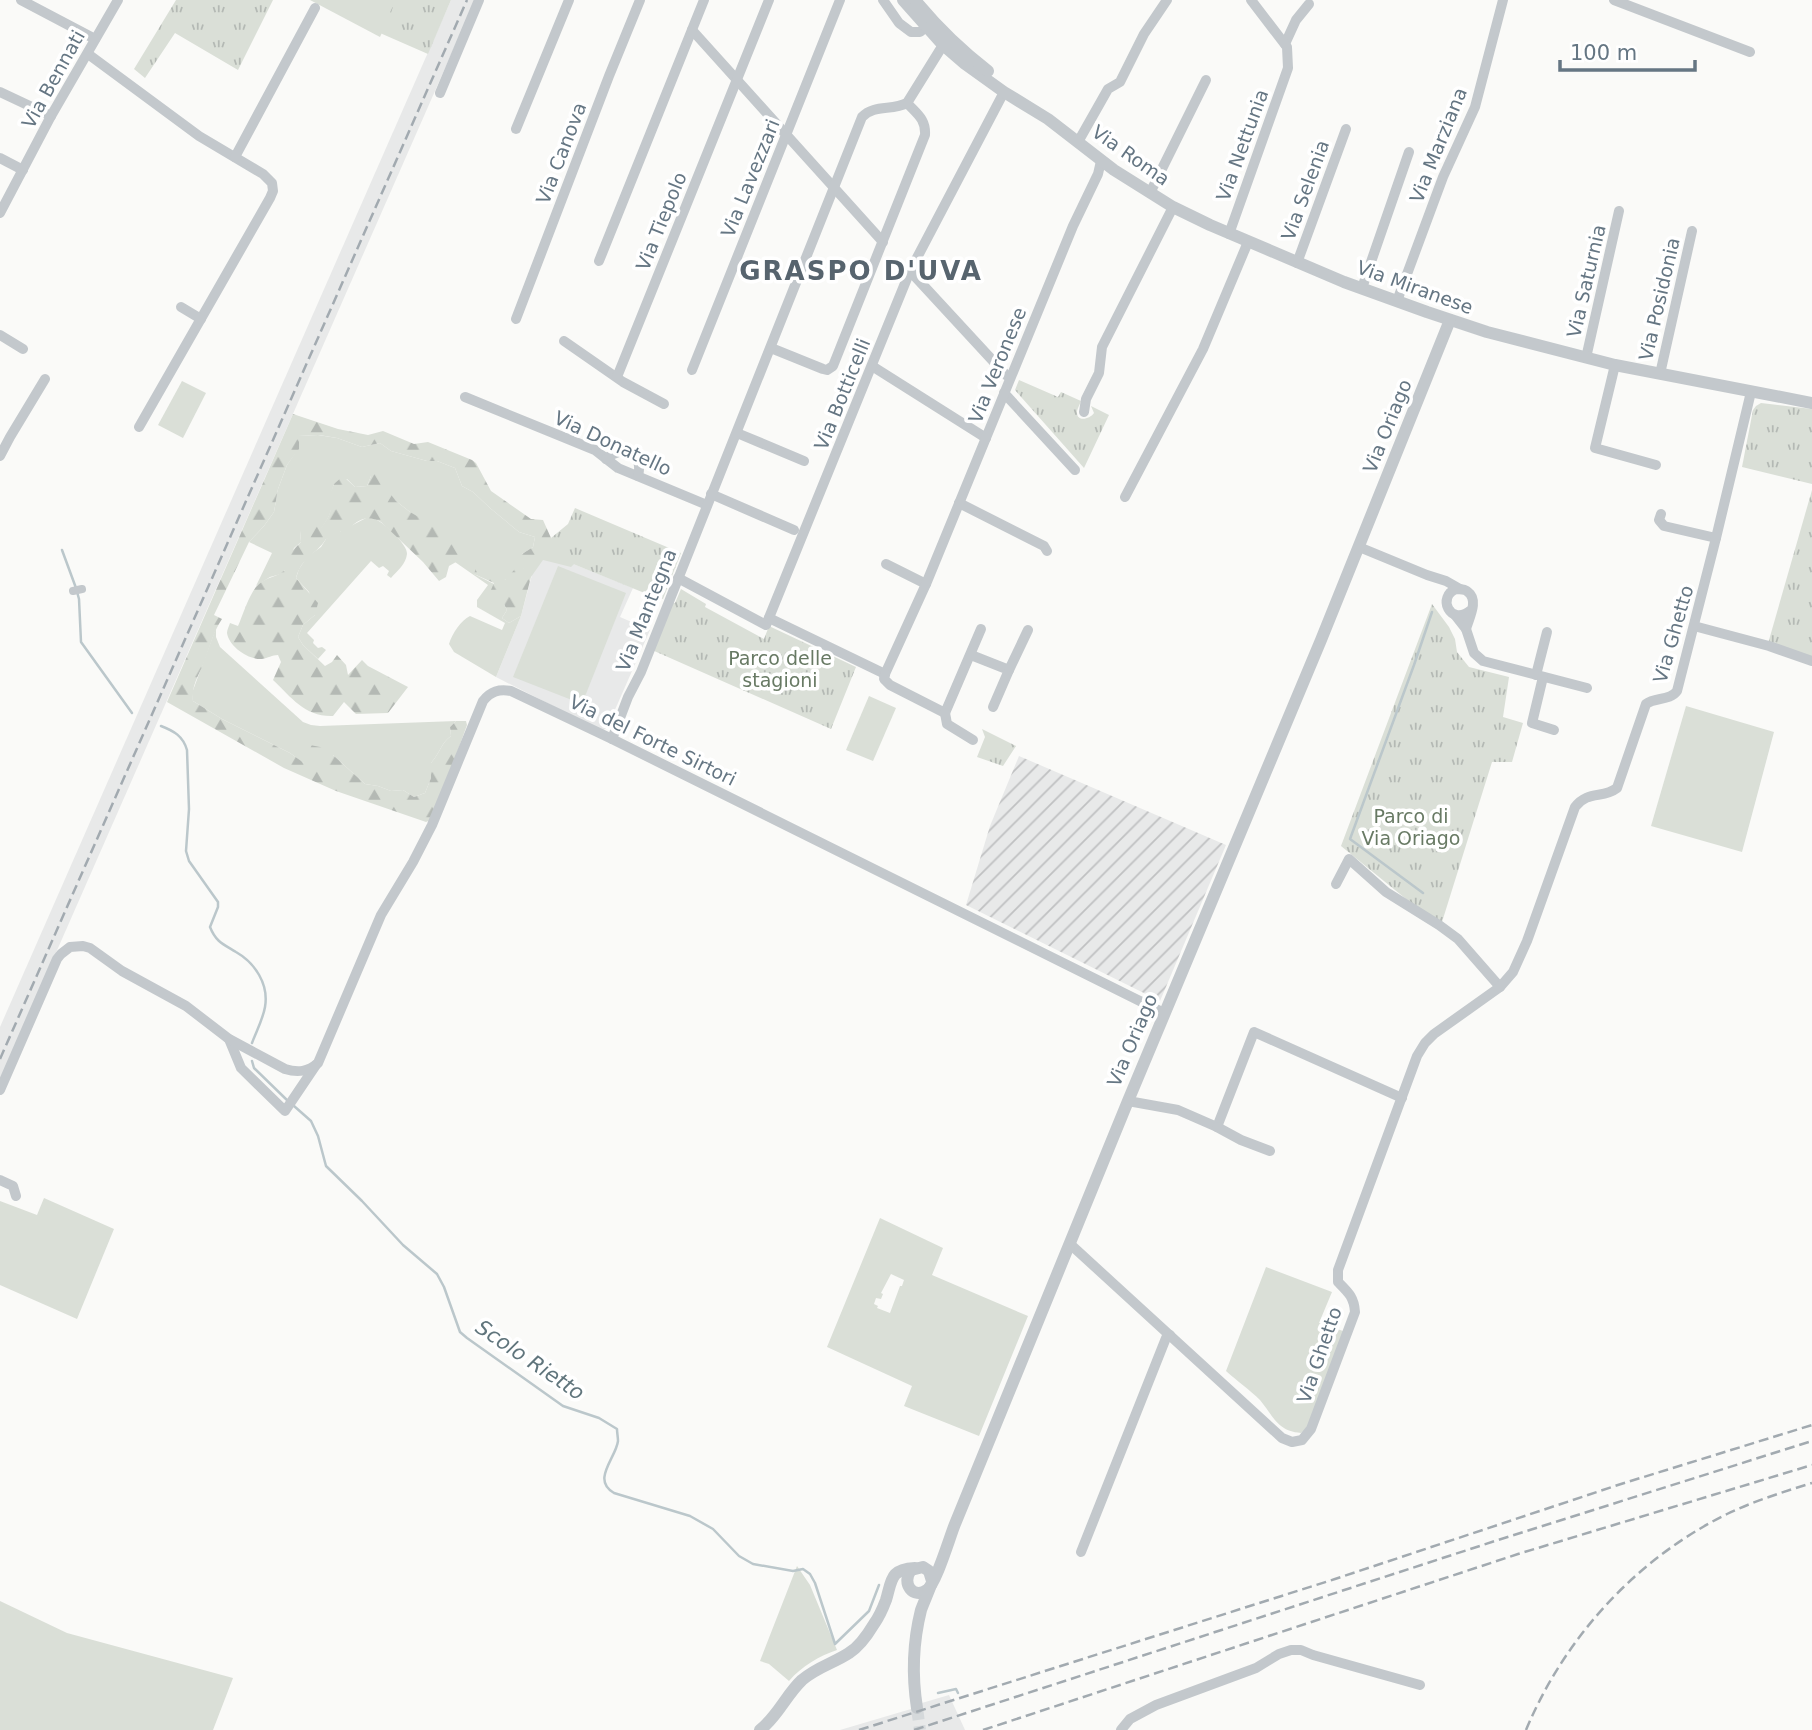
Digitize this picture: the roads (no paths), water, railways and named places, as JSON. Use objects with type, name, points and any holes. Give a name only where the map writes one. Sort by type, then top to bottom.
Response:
[{"type":"street","points":[[21,0],[95,39]]},
{"type":"street","name":"Via Bennati","points":[[0,213],[51,116],[118,0]]},
{"type":"street","points":[[440,93],[480,0]]},
{"type":"street","points":[[516,129],[569,0]]},
{"type":"street","name":"Via Canova","points":[[516,319],[640,0]]},
{"type":"street","points":[[599,261],[704,0]]},
{"type":"street","name":"Via Tiepolo","points":[[617,377],[769,0]]},
{"type":"street","name":"Via Lavezzari","points":[[692,370],[841,0]]},
{"type":"street","points":[[883,0],[911,33],[916,33],[928,23]]},
{"type":"street","name":"Via Roma","points":[[903,0],[1026,100],[1034,110]]},
{"type":"street","name":"Via Roma","points":[[915,0],[943,46],[965,64],[1034,110],[1101,161],[1173,207],[1210,225]]},
{"type":"street","points":[[1078,142],[1108,89],[1120,82],[1143,34],[1167,0]]},
{"type":"street","points":[[1251,0],[1285,44],[1296,20],[1310,4]]},
{"type":"street","name":"Via Marziana","points":[[1397,301],[1443,177],[1475,107],[1503,0]]},
{"type":"street","points":[[1614,0],[1750,52]]},
{"type":"street","points":[[234,157],[315,8]]},
{"type":"street","points":[[692,30],[883,242]]},
{"type":"street","points":[[771,348],[822,369],[831,369],[925,135],[923,120],[907,103],[943,46],[948,43],[963,56],[971,57]]},
{"type":"street","name":"Via Nettunia","points":[[1229,234],[1288,68],[1285,44]]},
{"type":"street","points":[[88,54],[200,136],[270,179],[272,183],[273,191],[139,427]]},
{"type":"street","points":[[1150,193],[1206,80]]},
{"type":"street","points":[[0,92],[51,116]]},
{"type":"street","name":"Via Botticelli","points":[[769,618],[910,271],[1004,92]]},
{"type":"street","name":"Via Mantegna","points":[[612,739],[628,697],[638,681],[862,117],[875,109],[899,107],[907,103]]},
{"type":"street","name":"Via Selenia","points":[[1297,263],[1346,129]]},
{"type":"street","points":[[1362,288],[1409,152]]},
{"type":"street","points":[[0,158],[23,170]]},
{"type":"street","name":"Via Veronese","points":[[885,674],[926,584],[1073,226],[1098,174],[1101,161]]},
{"type":"street","points":[[1084,412],[1086,399],[1099,373],[1102,347],[1173,207]]},
{"type":"street","name":"Via Saturnia","points":[[1586,358],[1619,211]]},
{"type":"street","name":"Via Miranese","points":[[1210,225],[1297,263],[1487,332],[1615,365],[1751,392],[1812,401]]},
{"type":"street","name":"Via Posidonia","points":[[1660,374],[1692,232]]},
{"type":"street","points":[[1125,497],[1203,349],[1248,242]]},
{"type":"street","points":[[910,271],[1010,377]]},
{"type":"street","points":[[181,307],[201,319]]},
{"type":"street","name":"Via Oriago","points":[[917,1708],[914,1660],[922,1609],[1450,320]]},
{"type":"street","points":[[0,335],[23,349]]},
{"type":"street","points":[[564,341],[624,383],[664,404]]},
{"type":"street","points":[[1615,365],[1595,448],[1656,465]]},
{"type":"street","points":[[872,366],[986,438]]},
{"type":"street","points":[[0,456],[45,379]]},
{"type":"street","name":"Via Ghetto","points":[[1070,1244],[1282,1438],[1292,1442],[1302,1440],[1311,1429],[1355,1312],[1355,1303],[1350,1294],[1338,1282],[1338,1270],[1417,1056],[1434,1034],[1500,986],[1513,972],[1575,807],[1587,797],[1611,793],[1617,788],[1646,704],[1655,699],[1672,696],[1677,691],[1751,392]]},
{"type":"street","points":[[1004,394],[1075,470]]},
{"type":"street","name":"Via Donatello","points":[[465,397],[595,450],[618,468],[709,499]]},
{"type":"street","points":[[737,433],[804,461]]},
{"type":"street","points":[[606,459],[617,451],[628,452],[638,462],[638,476]]},
{"type":"street","points":[[709,499],[794,530]]},
{"type":"street","points":[[959,503],[1044,546],[1047,551]]},
{"type":"street","points":[[1661,514],[1659,520],[1664,526],[1716,538]]},
{"type":"street","points":[[1359,547],[1467,592],[1472,598],[1473,606],[1465,629]]},
{"type":"street","points":[[886,564],[926,584]]},
{"type":"street","points":[[1427,575],[1442,588],[1448,610],[1465,629],[1474,653],[1480,659],[1587,688]]},
{"type":"street","points":[[678,578],[766,625],[769,618],[885,674],[884,679],[890,685],[945,713]]},
{"type":"street","points":[[1446,602],[1453,591],[1460,589]]},
{"type":"street","points":[[1455,615],[1464,615],[1471,610]]},
{"type":"street","points":[[1694,626],[1769,646],[1812,661]]},
{"type":"street","points":[[974,740],[947,724],[945,713],[981,629]]},
{"type":"street","points":[[993,707],[1028,630]]},
{"type":"street","points":[[1547,632],[1532,723],[1554,730]]},
{"type":"street","points":[[971,655],[1009,670]]},
{"type":"street","name":"Via del Forte Sirtori","points":[[229,1039],[241,1068],[290,1105],[318,1063],[381,915],[432,825],[485,698],[494,691],[511,691],[612,739],[1164,1013]]},
{"type":"street","points":[[1336,884],[1349,859],[1387,892],[1458,939],[1500,986]]},
{"type":"street","name":"Via del Forte Sirtori","points":[[0,1090],[57,959],[65,950],[76,946],[90,948],[130,975],[186,1006],[229,1039],[285,1069],[295,1072],[310,1069],[318,1063]]},
{"type":"street","points":[[1217,1127],[1254,1032],[1402,1098]]},
{"type":"street","points":[[1128,1101],[1178,1110],[1270,1151]]},
{"type":"street","points":[[0,1180],[13,1186],[16,1196]]},
{"type":"street","points":[[1081,1552],[1166,1338],[1170,1335]]},
{"type":"street","points":[[760,1730],[769,1723],[805,1678],[852,1652],[873,1627],[886,1600],[892,1577],[897,1572],[901,1569],[929,1566],[945,1550]]},
{"type":"street","points":[[886,1600],[899,1592],[925,1592],[932,1583],[929,1571],[919,1568]]},
{"type":"street","name":"Via Oriago","points":[[919,1568],[908,1573],[907,1577],[908,1585],[916,1592],[922,1609]]},
{"type":"street","points":[[1121,1730],[1130,1718],[1156,1704],[1256,1668],[1290,1650],[1301,1650],[1324,1659],[1420,1685]]},
{"type":"waterway","name":"Scolo Rietto","points":[[62,550],[79,599],[81,642],[132,713]]},
{"type":"waterway","points":[[1423,893],[1350,839],[1432,612]]},
{"type":"waterway","name":"Scolo Rietto","points":[[161,726],[177,735],[187,750],[189,809],[186,851],[189,861],[218,902],[210,927],[220,942],[255,968],[263,982],[265,1007],[252,1043]]},
{"type":"waterway","name":"Scolo Rietto","points":[[252,1061],[254,1068],[289,1102]]},
{"type":"waterway","name":"Scolo Rietto","points":[[294,1106],[311,1121],[326,1166],[403,1245],[437,1274],[460,1332],[563,1406],[599,1418],[617,1429],[618,1441],[605,1475],[607,1488],[614,1493],[690,1516],[713,1529],[739,1556],[753,1564],[793,1571],[803,1569],[815,1583],[835,1644],[869,1611],[879,1585]]},
{"type":"waterway","name":"Scolo Rietto","points":[[938,1693],[956,1689],[958,1693]]},
{"type":"tunnel","points":[[917,1708],[920,1730]]},
{"type":"railway","points":[[0,1059],[467,0]]},
{"type":"railway","points":[[859,1730],[1812,1425]]},
{"type":"railway","points":[[914,1730],[1812,1441]]},
{"type":"railway","points":[[983,1730],[1518,1554],[1812,1465]]},
{"type":"railway","points":[[1526,1730],[1561,1663],[1607,1604],[1634,1578],[1694,1532],[1727,1514],[1812,1483]]},
{"type":"district","name":"GRASPO D'UVA","points":[[861,271]]},
{"type":"park label","name":"Parco delle stagioni","points":[[780,669]]},
{"type":"park label","name":"Parco di Via Oriago","points":[[1411,827]]}]
